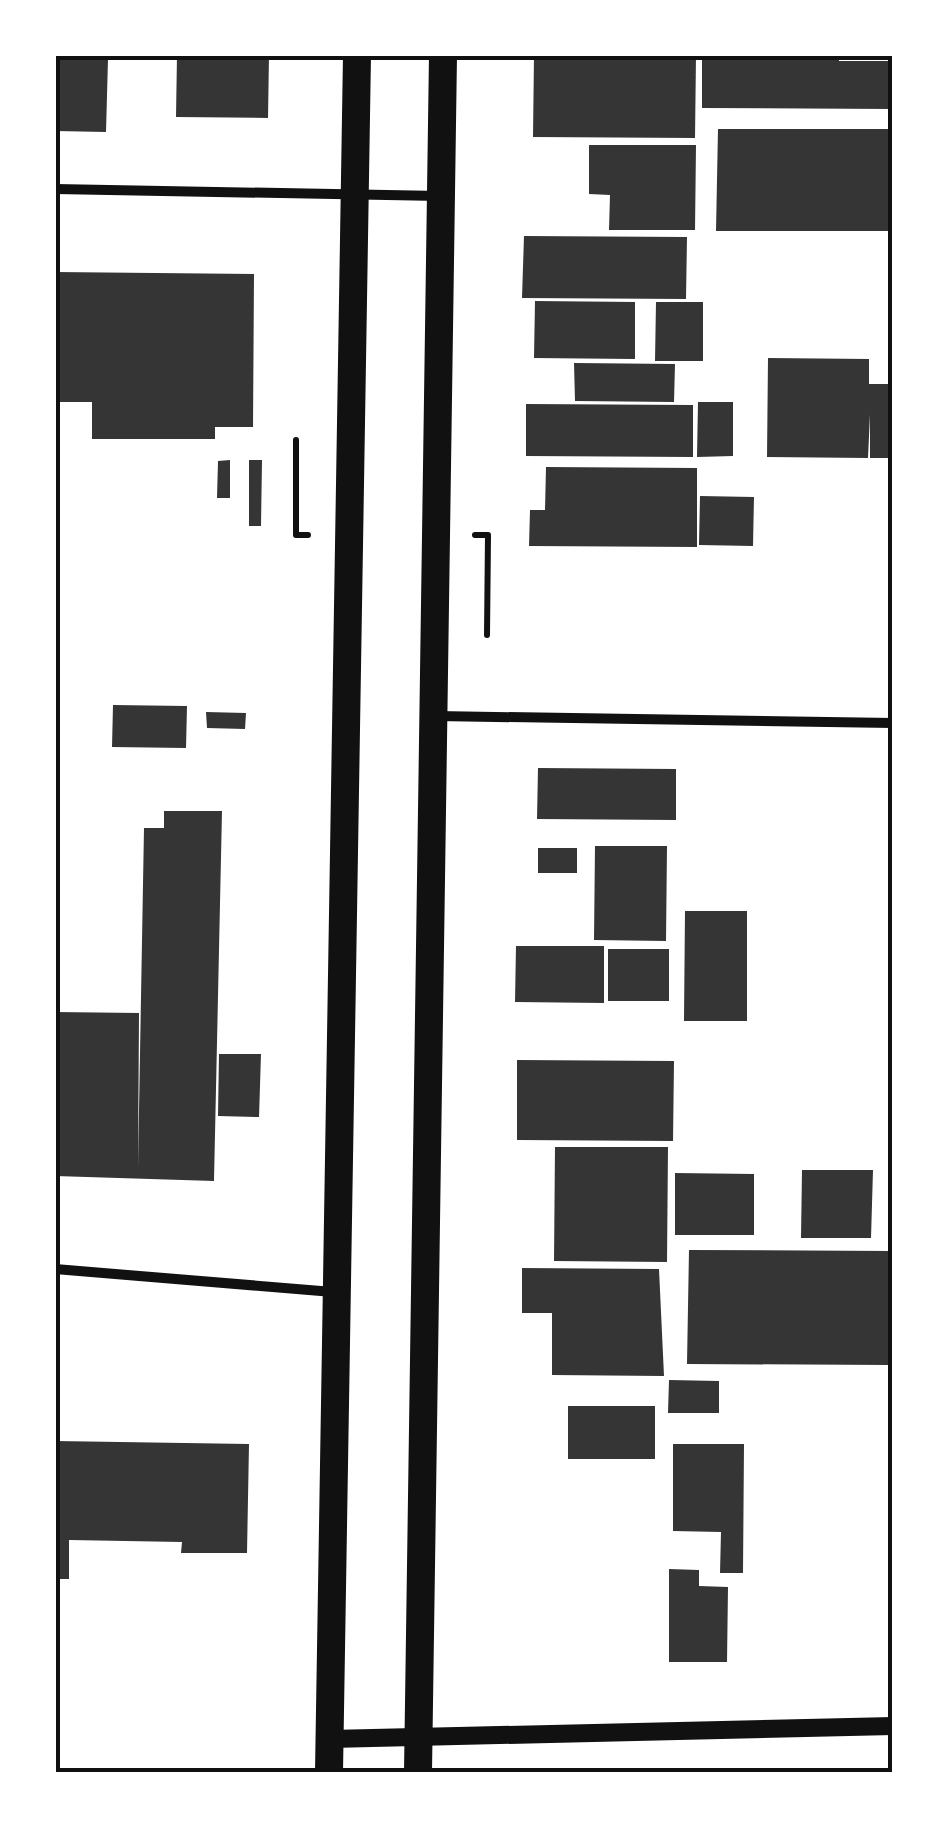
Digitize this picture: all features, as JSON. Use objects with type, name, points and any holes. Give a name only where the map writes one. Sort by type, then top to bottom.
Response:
[{"type":"highway","points":[[330,1772],[357,55]]},
{"type":"highway","points":[[418,1772],[443,55]]},
{"type":"street","points":[[55,188],[440,196]]},
{"type":"street","points":[[436,716],[893,723]]},
{"type":"street","points":[[55,1268],[337,1293]]},
{"type":"street","points":[[330,1738],[893,1726]]},
{"type":"path","points":[[296,440],[296,535]]},
{"type":"path","points":[[488,534],[488,636]]},
{"type":"building","points":[[177,55],[269,55],[268,118],[176,117]]},
{"type":"building","points":[[534,55],[696,55],[695,138],[533,137]]},
{"type":"building","points":[[702,55],[839,55],[839,61],[893,61],[893,109],[702,108]]},
{"type":"building","points":[[55,58],[108,59],[106,132],[55,131]]},
{"type":"building","points":[[718,129],[893,129],[893,231],[716,231]]},
{"type":"building","points":[[589,145],[696,145],[695,230],[609,230],[610,195],[589,194]]},
{"type":"building","points":[[524,236],[687,237],[686,299],[522,298]]},
{"type":"building","points":[[55,272],[254,274],[253,427],[215,427],[215,439],[92,439],[92,402],[55,402]]},
{"type":"building","points":[[535,301],[635,302],[635,359],[534,358]]},
{"type":"building","points":[[656,302],[703,302],[703,361],[655,361]]},
{"type":"building","points":[[768,358],[869,359],[869,384],[891,384],[893,458],[870,458],[870,414],[868,458],[767,457]]},
{"type":"building","points":[[574,363],[675,364],[674,402],[575,401]]},
{"type":"building","points":[[698,402],[733,402],[733,456],[697,457]]},
{"type":"building","points":[[526,404],[693,405],[693,457],[526,456]]},
{"type":"building","points":[[230,460],[230,498],[217,498],[218,461]]},
{"type":"building","points":[[249,460],[262,460],[261,526],[249,526]]},
{"type":"building","points":[[546,467],[697,468],[697,547],[529,546],[530,510],[545,510]]},
{"type":"building","points":[[700,496],[754,497],[753,546],[699,545]]},
{"type":"building","points":[[113,705],[187,706],[186,748],[112,747]]},
{"type":"building","points":[[206,712],[246,713],[245,729],[207,728]]},
{"type":"building","points":[[538,768],[676,769],[676,820],[537,819]]},
{"type":"building","points":[[164,811],[222,811],[214,1181],[55,1176],[55,1012],[139,1013],[138,1167],[144,828],[164,828]]},
{"type":"building","points":[[595,846],[667,846],[666,941],[594,940]]},
{"type":"building","points":[[538,848],[577,848],[577,873],[538,873]]},
{"type":"building","points":[[685,911],[747,911],[747,1021],[684,1021]]},
{"type":"building","points":[[516,946],[604,946],[604,1003],[515,1002]]},
{"type":"building","points":[[608,949],[669,949],[669,1001],[608,1001]]},
{"type":"building","points":[[219,1054],[261,1054],[259,1117],[218,1116]]},
{"type":"building","points":[[517,1060],[674,1061],[673,1141],[517,1140]]},
{"type":"building","points":[[555,1147],[668,1147],[667,1262],[554,1261]]},
{"type":"building","points":[[802,1170],[873,1170],[871,1238],[801,1238]]},
{"type":"building","points":[[675,1173],[754,1174],[754,1235],[675,1235]]},
{"type":"building","points":[[689,1250],[891,1251],[889,1365],[687,1364]]},
{"type":"building","points":[[522,1268],[659,1269],[664,1376],[552,1375],[552,1313],[522,1313]]},
{"type":"building","points":[[669,1380],[719,1381],[719,1413],[668,1413]]},
{"type":"building","points":[[568,1406],[655,1406],[655,1459],[568,1459]]},
{"type":"building","points":[[55,1441],[249,1444],[247,1553],[181,1553],[182,1542],[69,1540],[69,1579],[55,1579]]},
{"type":"building","points":[[673,1444],[744,1444],[743,1573],[720,1573],[721,1532],[673,1531]]},
{"type":"building","points":[[669,1569],[699,1570],[699,1586],[728,1587],[727,1662],[669,1662]]}]
